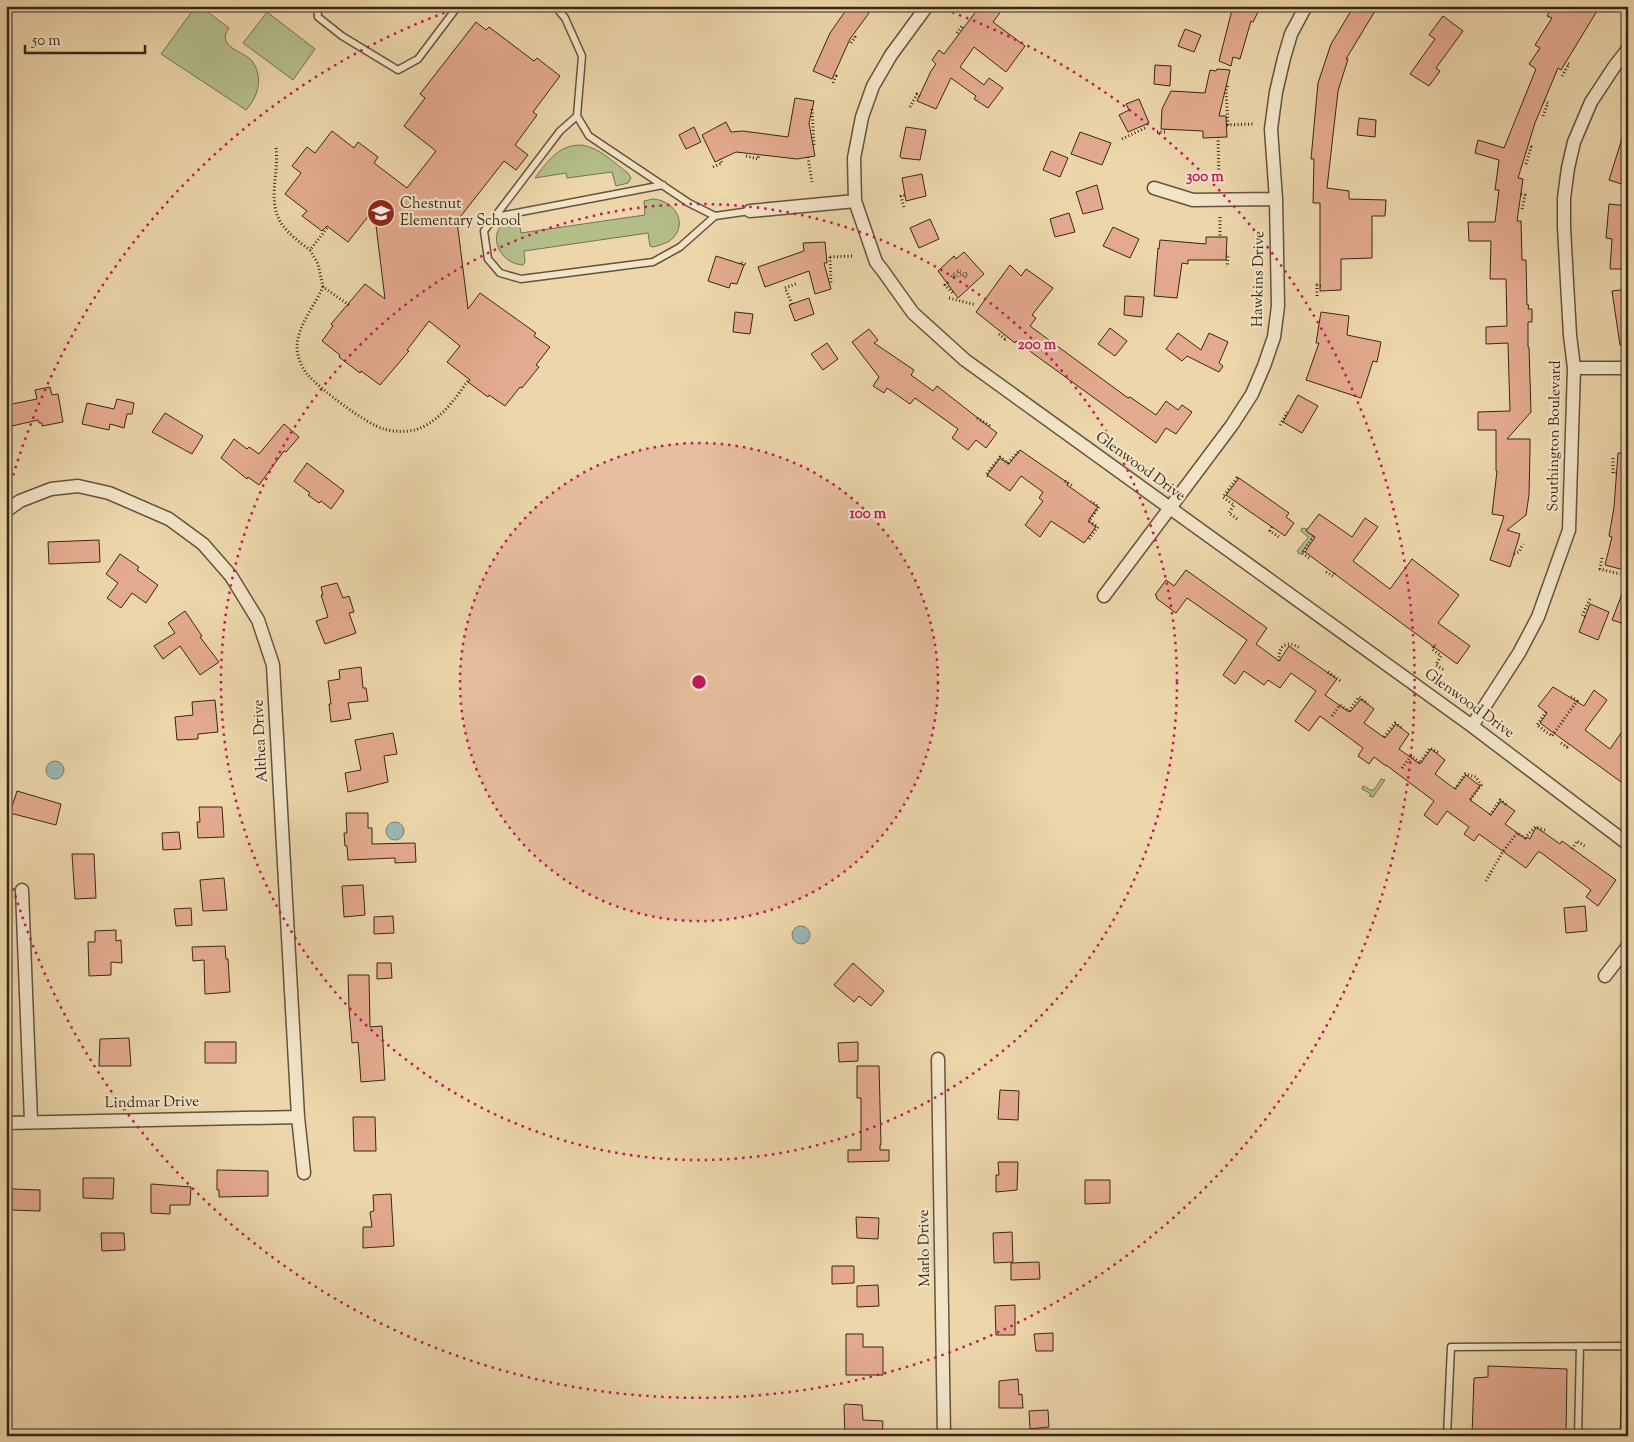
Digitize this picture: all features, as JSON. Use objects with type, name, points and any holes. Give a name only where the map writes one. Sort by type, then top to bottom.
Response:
[{"type":"street","name":"Glenwood Drive","points":[[927,6],[891,55],[873,86],[862,117],[854,158],[855,202],[876,262],[913,313],[965,360],[1472,726],[1628,844]]},
{"type":"street","name":"Hawkins Drive","points":[[1104,596],[1232,425],[1252,394],[1274,337],[1278,306],[1276,199],[1271,129],[1276,92],[1291,34],[1306,6]]},
{"type":"street","name":"Southington Boulevard","points":[[1472,726],[1519,653],[1538,617],[1570,530],[1574,368],[1570,335],[1564,198],[1574,142],[1591,102],[1628,49]]},
{"type":"street","points":[[1154,188],[1193,200],[1276,199]]},
{"type":"street","points":[[750,211],[855,202]]},
{"type":"street","points":[[1574,368],[1628,368]]},
{"type":"street","name":"Althea Drive","points":[[6,511],[20,502],[51,490],[78,486],[118,496],[169,519],[202,544],[232,576],[258,620],[273,666],[298,1117],[304,1173]]},
{"type":"street","points":[[22,890],[31,1121]]},
{"type":"street","points":[[1605,976],[1628,946]]},
{"type":"street","name":"Marlo Drive","points":[[938,1059],[944,1436]]},
{"type":"street","name":"Lindmar Drive","points":[[6,1122],[298,1117]]},
{"type":"lane","points":[[317,6],[318,17],[342,36],[398,70],[418,59],[458,6]]},
{"type":"lane","points":[[555,6],[565,18],[582,56],[577,116],[589,136],[690,203],[715,216]]},
{"type":"lane","points":[[577,116],[560,131],[484,232],[488,259],[500,273],[522,279],[653,262],[680,247],[715,216],[750,211]]},
{"type":"lane","points":[[495,217],[663,185]]},
{"type":"lane","points":[[1578,1436],[1580,1346]]},
{"type":"lane","points":[[1447,1436],[1451,1347],[1626,1346],[1624,1436]]},
{"type":"path","points":[[957,33],[962,26],[964,28]]},
{"type":"path","points":[[851,43],[855,36],[853,35]]},
{"type":"path","points":[[1562,76],[1569,64],[1566,62]]},
{"type":"path","points":[[833,76],[836,76],[833,84]]},
{"type":"path","points":[[1228,85],[1226,91],[1227,124],[1254,124]]},
{"type":"path","points":[[910,107],[917,94],[920,96]]},
{"type":"path","points":[[1543,116],[1548,103],[1544,101]]},
{"type":"path","points":[[812,109],[814,145]]},
{"type":"path","points":[[1122,139],[1147,126]]},
{"type":"path","points":[[1157,132],[1165,132],[1165,129]]},
{"type":"path","points":[[1218,137],[1219,180]]},
{"type":"path","points":[[1526,164],[1531,147],[1528,146]]},
{"type":"path","points":[[276,148],[278,158],[274,200],[278,218],[294,238],[310,250],[318,264],[323,287],[301,330],[297,346],[299,360],[307,374],[327,392],[364,419],[384,429],[398,431],[414,430],[436,419],[452,404],[469,379]]},
{"type":"path","points":[[746,156],[758,158],[759,155]]},
{"type":"path","points":[[808,157],[812,182]]},
{"type":"path","points":[[713,168],[722,163],[720,160]]},
{"type":"path","points":[[1521,194],[1525,195],[1522,210]]},
{"type":"path","points":[[904,207],[901,196],[905,195]]},
{"type":"path","points":[[1220,217],[1220,237]]},
{"type":"path","points":[[310,250],[328,227]]},
{"type":"path","points":[[1226,255],[1228,255],[1227,267]]},
{"type":"path","points":[[831,283],[829,258],[852,256]]},
{"type":"path","points":[[740,264],[740,262],[747,265]]},
{"type":"path","points":[[948,282],[945,285],[953,293]]},
{"type":"path","points":[[792,304],[785,288],[798,283]]},
{"type":"path","points":[[1317,296],[1317,285],[1320,286]]},
{"type":"path","points":[[323,287],[349,305]]},
{"type":"path","points":[[948,298],[976,306]]},
{"type":"path","points":[[999,334],[1007,337]]},
{"type":"path","points":[[1280,425],[1289,412]]},
{"type":"path","points":[[977,418],[992,427]]},
{"type":"path","points":[[988,476],[986,475],[1000,457],[1008,463],[1019,451]]},
{"type":"path","points":[[1613,458],[1613,473],[1616,473]]},
{"type":"path","points":[[1236,519],[1229,513],[1234,505],[1223,497],[1236,478],[1238,480]]},
{"type":"path","points":[[1065,480],[1073,486]]},
{"type":"path","points":[[1089,539],[1098,527],[1089,521],[1099,507],[1091,502]]},
{"type":"path","points":[[1272,527],[1270,531],[1279,537]]},
{"type":"path","points":[[1309,558],[1302,553],[1314,536]]},
{"type":"path","points":[[1514,554],[1519,552],[1523,544]]},
{"type":"path","points":[[1602,558],[1600,569],[1620,574]]},
{"type":"path","points":[[1326,572],[1333,576],[1334,573]]},
{"type":"path","points":[[1585,617],[1582,616],[1590,599]]},
{"type":"path","points":[[1279,661],[1280,650],[1285,645],[1293,644],[1300,648]]},
{"type":"path","points":[[1435,646],[1432,649],[1441,656],[1436,665],[1444,670]]},
{"type":"path","points":[[1328,672],[1342,682]]},
{"type":"path","points":[[1546,712],[1537,725],[1552,736],[1577,701],[1569,695]]},
{"type":"path","points":[[1332,716],[1340,705],[1349,711],[1359,697],[1368,704]]},
{"type":"path","points":[[1384,737],[1395,723],[1403,729]]},
{"type":"path","points":[[1561,743],[1567,747],[1569,744]]},
{"type":"path","points":[[1402,768],[1411,756],[1420,762],[1430,748],[1439,753]]},
{"type":"path","points":[[1455,789],[1465,774],[1476,777],[1481,785],[1470,800]]},
{"type":"path","points":[[1490,815],[1500,800],[1508,806]]},
{"type":"path","points":[[1486,881],[1502,853],[1517,833],[1526,838],[1535,826],[1545,830]]},
{"type":"path","points":[[1572,849],[1577,841],[1586,847]]},
{"type":"green space","points":[[196,6],[200,6],[229,28],[226,34],[228,44],[248,57],[256,67],[259,80],[258,87],[254,99],[246,110],[161,54]]},
{"type":"green space","points":[[267,12],[315,49],[293,80],[243,43]]},
{"type":"green space","points":[[581,145],[588,146],[612,160],[628,173],[631,178],[628,183],[616,186],[612,172],[567,178],[566,173],[535,178],[554,155],[566,148]]},
{"type":"green space","points":[[660,200],[672,207],[679,218],[678,231],[672,239],[664,244],[650,246],[648,233],[524,251],[525,262],[523,265],[505,257],[499,249],[497,233],[501,226],[508,222],[519,221],[521,233],[645,215],[644,201]]},
{"type":"green space","points":[[1302,528],[1307,529],[1306,531],[1313,536],[1301,554],[1299,554],[1297,551],[1308,537],[1301,531]]},
{"type":"green space","points":[[1381,779],[1385,780],[1373,797],[1369,796],[1371,794],[1362,789],[1363,786],[1374,790]]},
{"type":"water","points":[[55,761],[61,764],[64,770],[61,776],[55,779],[49,776],[46,770],[49,764]]},
{"type":"water","points":[[395,822],[401,825],[404,831],[401,837],[395,840],[389,837],[386,831],[389,825]]},
{"type":"water","points":[[801,926],[807,929],[810,935],[807,941],[801,944],[795,941],[792,935],[795,929]]},
{"type":"building","points":[[849,6],[859,6],[869,13],[850,39],[832,79],[813,71],[830,33]]},
{"type":"building","points":[[980,6],[1005,6],[993,22],[1025,46],[1006,72],[974,47],[960,67],[984,85],[989,78],[1003,88],[988,108],[974,99],[976,96],[951,78],[936,109],[917,101],[936,64],[932,60],[939,50],[944,54]]},
{"type":"building","points":[[1233,6],[1261,6],[1253,22],[1251,21],[1240,59],[1233,57],[1231,66],[1219,61]]},
{"type":"building","points":[[1354,6],[1378,6],[1346,59],[1348,59],[1338,91],[1327,188],[1349,191],[1349,199],[1386,200],[1385,216],[1372,216],[1372,258],[1341,259],[1341,290],[1320,291],[1320,203],[1313,203],[1314,159],[1311,159],[1318,83],[1331,44]]},
{"type":"building","points":[[1553,6],[1600,6],[1561,70],[1558,68],[1535,123],[1518,178],[1523,179],[1517,221],[1521,221],[1522,260],[1526,260],[1527,305],[1529,305],[1528,309],[1532,309],[1532,322],[1528,322],[1531,412],[1507,439],[1530,439],[1529,495],[1526,515],[1507,530],[1520,534],[1510,567],[1490,560],[1504,516],[1492,514],[1497,471],[1496,430],[1478,430],[1478,412],[1510,411],[1508,343],[1486,344],[1486,327],[1507,326],[1506,279],[1490,279],[1491,241],[1469,241],[1468,222],[1495,222],[1499,190],[1495,190],[1499,160],[1475,153],[1478,140],[1504,148],[1536,69],[1529,64],[1540,48],[1535,45],[1552,18],[1547,16]]},
{"type":"building","points":[[1443,16],[1463,31],[1436,68],[1440,71],[1429,86],[1410,74],[1435,39],[1429,35]]},
{"type":"building","name":"Chestnut Elementary School","points":[[476,22],[486,30],[489,27],[534,61],[537,58],[560,76],[533,112],[537,115],[515,145],[528,155],[516,170],[504,161],[457,221],[468,309],[480,293],[536,333],[534,336],[550,347],[536,365],[539,367],[505,406],[489,395],[488,397],[468,382],[470,380],[447,362],[460,346],[429,321],[407,350],[409,351],[380,385],[361,371],[360,373],[322,341],[333,326],[331,324],[365,284],[385,299],[374,209],[348,242],[327,226],[322,231],[302,216],[307,211],[285,194],[301,173],[292,166],[307,147],[315,153],[332,131],[354,148],[358,142],[378,157],[374,163],[407,188],[436,151],[404,126],[425,98],[420,94]]},
{"type":"building","points":[[1185,29],[1201,35],[1194,52],[1178,46]]},
{"type":"building","points":[[1155,65],[1171,66],[1170,86],[1154,84]]},
{"type":"building","points":[[1217,69],[1230,70],[1219,116],[1226,116],[1227,137],[1203,138],[1203,131],[1161,129],[1162,109],[1171,91],[1205,93],[1210,70],[1216,71]]},
{"type":"building","points":[[795,98],[814,101],[809,123],[815,156],[797,159],[736,152],[715,162],[702,135],[726,122],[731,132],[743,131],[788,137]]},
{"type":"building","points":[[1139,99],[1149,123],[1128,132],[1119,115],[1129,110],[1126,104]]},
{"type":"building","points":[[1359,118],[1376,120],[1375,137],[1357,135]]},
{"type":"building","points":[[694,127],[701,142],[686,149],[679,135]]},
{"type":"building","points":[[906,127],[926,130],[920,160],[901,158],[900,156]]},
{"type":"building","points":[[1625,129],[1628,130],[1628,186],[1609,180]]},
{"type":"building","points":[[1080,132],[1111,143],[1102,165],[1071,154]]},
{"type":"building","points":[[1051,151],[1068,158],[1060,177],[1043,170]]},
{"type":"building","points":[[922,174],[926,196],[906,201],[902,178]]},
{"type":"building","points":[[1097,185],[1103,209],[1083,214],[1076,192]]},
{"type":"building","points":[[1609,204],[1628,206],[1628,269],[1610,269],[1612,239],[1606,238]]},
{"type":"building","points":[[1069,213],[1075,232],[1055,237],[1050,219]]},
{"type":"building","points":[[930,219],[939,239],[919,248],[910,228]]},
{"type":"building","points":[[1113,227],[1139,239],[1130,258],[1103,246]]},
{"type":"building","points":[[1206,237],[1227,237],[1226,260],[1188,260],[1188,264],[1182,263],[1177,298],[1154,296],[1160,240],[1206,244]]},
{"type":"building","points":[[825,242],[827,263],[824,263],[831,289],[815,294],[809,271],[765,287],[758,267],[804,251],[803,243]]},
{"type":"building","points":[[964,252],[984,274],[958,298],[938,271],[954,256],[956,259]]},
{"type":"building","points":[[716,256],[744,265],[737,284],[731,283],[729,288],[708,281]]},
{"type":"building","points":[[1010,265],[1021,276],[1026,269],[1053,288],[1032,315],[1036,318],[1030,326],[1128,398],[1130,397],[1156,415],[1166,401],[1178,410],[1182,405],[1192,412],[1176,434],[1166,428],[1156,443],[1016,341],[1015,343],[976,312]]},
{"type":"building","points":[[1628,289],[1628,345],[1620,345],[1612,291]]},
{"type":"building","points":[[1125,296],[1144,297],[1142,317],[1124,315]]},
{"type":"building","points":[[809,298],[814,314],[795,321],[789,305]]},
{"type":"building","points":[[735,312],[753,314],[750,334],[733,332]]},
{"type":"building","points":[[1321,312],[1349,316],[1347,335],[1381,342],[1377,362],[1373,361],[1361,398],[1306,380],[1319,343],[1316,343]]},
{"type":"building","points":[[1110,328],[1127,341],[1115,356],[1098,344]]},
{"type":"building","points":[[869,329],[878,340],[874,343],[914,370],[911,375],[933,391],[937,386],[997,433],[986,448],[976,440],[968,450],[952,438],[958,429],[915,398],[910,404],[887,388],[884,393],[873,386],[879,377],[852,342]]},
{"type":"building","points":[[1178,333],[1201,350],[1209,333],[1228,342],[1219,363],[1223,366],[1219,372],[1187,356],[1182,361],[1166,349]]},
{"type":"building","points":[[827,343],[838,359],[823,370],[811,354]]},
{"type":"building","points":[[50,387],[52,395],[58,394],[63,422],[42,426],[42,423],[39,423],[38,420],[12,426],[7,405],[37,399],[35,390]]},
{"type":"building","points":[[1298,395],[1318,406],[1302,433],[1283,422]]},
{"type":"building","points":[[117,399],[134,403],[132,414],[127,414],[124,428],[110,424],[109,430],[82,424],[87,403],[114,409]]},
{"type":"building","points":[[165,413],[203,436],[192,454],[152,432]]},
{"type":"building","points":[[284,424],[299,437],[286,452],[284,451],[259,485],[248,477],[247,479],[221,458],[234,439],[247,449],[249,447],[259,454]]},
{"type":"building","points":[[1020,450],[1068,483],[1067,485],[1098,507],[1088,521],[1096,527],[1084,543],[1051,521],[1040,537],[1025,525],[1043,501],[1039,498],[1043,492],[1021,476],[1010,491],[987,475],[1000,458],[1009,464]]},
{"type":"building","points":[[1618,453],[1628,453],[1628,571],[1605,565],[1612,537],[1609,536],[1614,507]]},
{"type":"building","points":[[307,463],[344,491],[331,509],[321,501],[319,503],[308,495],[310,493],[294,481]]},
{"type":"building","points":[[1239,478],[1289,513],[1286,517],[1294,523],[1285,536],[1226,495]]},
{"type":"building","points":[[1319,514],[1352,537],[1365,518],[1378,527],[1353,561],[1390,589],[1412,559],[1459,595],[1438,623],[1470,646],[1457,664],[1305,552],[1315,537],[1306,531]]},
{"type":"building","points":[[99,540],[100,562],[49,564],[48,542]]},
{"type":"building","points":[[120,554],[139,567],[137,570],[158,585],[146,603],[132,593],[121,608],[107,598],[118,583],[106,574]]},
{"type":"building","points":[[1186,570],[1267,628],[1256,644],[1279,661],[1289,646],[1337,679],[1325,695],[1349,712],[1361,699],[1374,709],[1364,723],[1385,738],[1396,724],[1409,734],[1399,749],[1420,764],[1431,749],[1445,760],[1435,774],[1455,789],[1466,775],[1480,786],[1470,800],[1491,815],[1501,801],[1515,811],[1505,824],[1526,839],[1527,837],[1530,839],[1536,827],[1560,844],[1562,841],[1616,880],[1598,906],[1586,897],[1591,890],[1540,852],[1538,852],[1526,868],[1479,834],[1474,841],[1464,834],[1469,827],[1447,811],[1437,825],[1424,815],[1434,801],[1374,757],[1369,764],[1358,756],[1363,748],[1320,716],[1309,731],[1295,721],[1316,691],[1291,673],[1280,688],[1268,680],[1264,685],[1244,671],[1235,684],[1223,675],[1247,640],[1187,598],[1176,613],[1156,598],[1157,596],[1155,595],[1166,580],[1174,586]]},
{"type":"building","points":[[1628,581],[1628,625],[1612,620]]},
{"type":"building","points":[[337,583],[343,598],[349,596],[354,612],[349,613],[356,633],[325,644],[316,621],[328,617],[321,595],[323,595],[321,587]]},
{"type":"building","points":[[1590,604],[1609,612],[1598,640],[1579,632]]},
{"type":"building","points":[[185,611],[202,636],[200,637],[219,662],[200,675],[180,646],[163,659],[154,646],[175,633],[168,623]]},
{"type":"building","points":[[361,667],[363,688],[366,688],[368,701],[348,703],[351,719],[331,722],[328,681],[340,679],[339,670]]},
{"type":"building","points":[[1553,687],[1584,706],[1594,690],[1607,700],[1585,730],[1610,749],[1628,723],[1628,787],[1540,723],[1547,713],[1538,706]]},
{"type":"building","points":[[215,700],[218,732],[198,734],[198,739],[177,740],[175,717],[193,715],[192,702]]},
{"type":"building","points":[[393,733],[397,754],[384,756],[388,782],[348,792],[345,773],[361,770],[355,740]]},
{"type":"building","points":[[17,791],[61,804],[56,825],[10,813]]},
{"type":"building","points":[[199,807],[222,807],[224,837],[198,838],[197,822],[200,822]]},
{"type":"building","points":[[346,813],[368,813],[368,828],[372,828],[372,844],[415,843],[416,862],[395,863],[395,858],[348,860],[344,833],[347,833]]},
{"type":"building","points":[[179,832],[181,849],[163,850],[162,833]]},
{"type":"building","points":[[72,854],[94,854],[96,898],[75,899]]},
{"type":"building","points":[[224,878],[227,910],[203,911],[200,880]]},
{"type":"building","points":[[363,885],[365,915],[344,917],[342,886]]},
{"type":"building","points":[[1585,906],[1587,931],[1566,933],[1564,908]]},
{"type":"building","points":[[191,908],[192,925],[176,926],[174,909]]},
{"type":"building","points":[[393,916],[394,933],[374,934],[374,917]]},
{"type":"building","points":[[116,930],[116,941],[121,940],[122,963],[111,962],[111,975],[89,976],[88,942],[95,942],[95,931]]},
{"type":"building","points":[[225,946],[226,959],[228,959],[230,992],[205,994],[204,960],[193,961],[192,947]]},
{"type":"building","points":[[377,963],[391,963],[392,978],[377,979]]},
{"type":"building","points":[[853,963],[884,991],[871,1006],[859,996],[854,1002],[834,985]]},
{"type":"building","points":[[348,975],[369,975],[370,1027],[382,1026],[385,1080],[361,1082],[358,1042],[352,1043]]},
{"type":"building","points":[[129,1038],[131,1066],[99,1066],[100,1039]]},
{"type":"building","points":[[205,1042],[236,1042],[236,1063],[205,1063]]},
{"type":"building","points":[[858,1042],[858,1061],[839,1062],[838,1043]]},
{"type":"building","points":[[857,1066],[879,1066],[880,1150],[889,1150],[889,1161],[848,1162],[848,1150],[861,1150],[861,1098],[857,1098]]},
{"type":"building","points":[[1000,1090],[1019,1091],[1018,1120],[998,1119]]},
{"type":"building","points":[[353,1117],[375,1117],[376,1151],[354,1151]]},
{"type":"building","points":[[998,1162],[1018,1162],[1017,1190],[996,1192],[996,1175],[999,1175]]},
{"type":"building","points":[[217,1170],[268,1171],[268,1196],[219,1197]]},
{"type":"building","points":[[83,1178],[114,1178],[113,1199],[83,1198]]},
{"type":"building","points":[[1085,1180],[1110,1180],[1110,1203],[1085,1204]]},
{"type":"building","points":[[151,1184],[191,1187],[190,1205],[170,1205],[170,1214],[151,1213]]},
{"type":"building","points":[[12,1189],[40,1190],[40,1211],[12,1210]]},
{"type":"building","points":[[391,1194],[394,1246],[363,1248],[363,1227],[372,1227],[370,1212],[374,1211],[373,1195]]},
{"type":"building","points":[[856,1217],[879,1218],[878,1239],[857,1238]]},
{"type":"building","points":[[1012,1232],[1013,1262],[994,1263],[993,1233]]},
{"type":"building","points":[[101,1233],[124,1233],[125,1250],[102,1251]]},
{"type":"building","points":[[1039,1262],[1040,1279],[1011,1280],[1011,1263]]},
{"type":"building","points":[[832,1266],[854,1266],[854,1283],[832,1284]]},
{"type":"building","points":[[878,1285],[879,1306],[857,1307],[857,1286]]},
{"type":"building","points":[[1015,1305],[1015,1335],[996,1335],[995,1306]]},
{"type":"building","points":[[1053,1333],[1053,1351],[1036,1351],[1034,1334]]},
{"type":"building","points":[[846,1334],[863,1334],[863,1347],[883,1347],[883,1375],[846,1375]]},
{"type":"building","points":[[1488,1366],[1567,1369],[1566,1436],[1472,1436],[1474,1378],[1488,1377]]},
{"type":"building","points":[[1018,1379],[1019,1395],[1022,1394],[1023,1408],[999,1408],[999,1381]]},
{"type":"building","points":[[845,1404],[862,1405],[863,1420],[883,1421],[882,1436],[845,1436]]},
{"type":"building","points":[[1048,1410],[1049,1427],[1030,1429],[1029,1411]]},
{"type":"place","name":"Chestnut Elementary School","points":[[381,213]]}]
